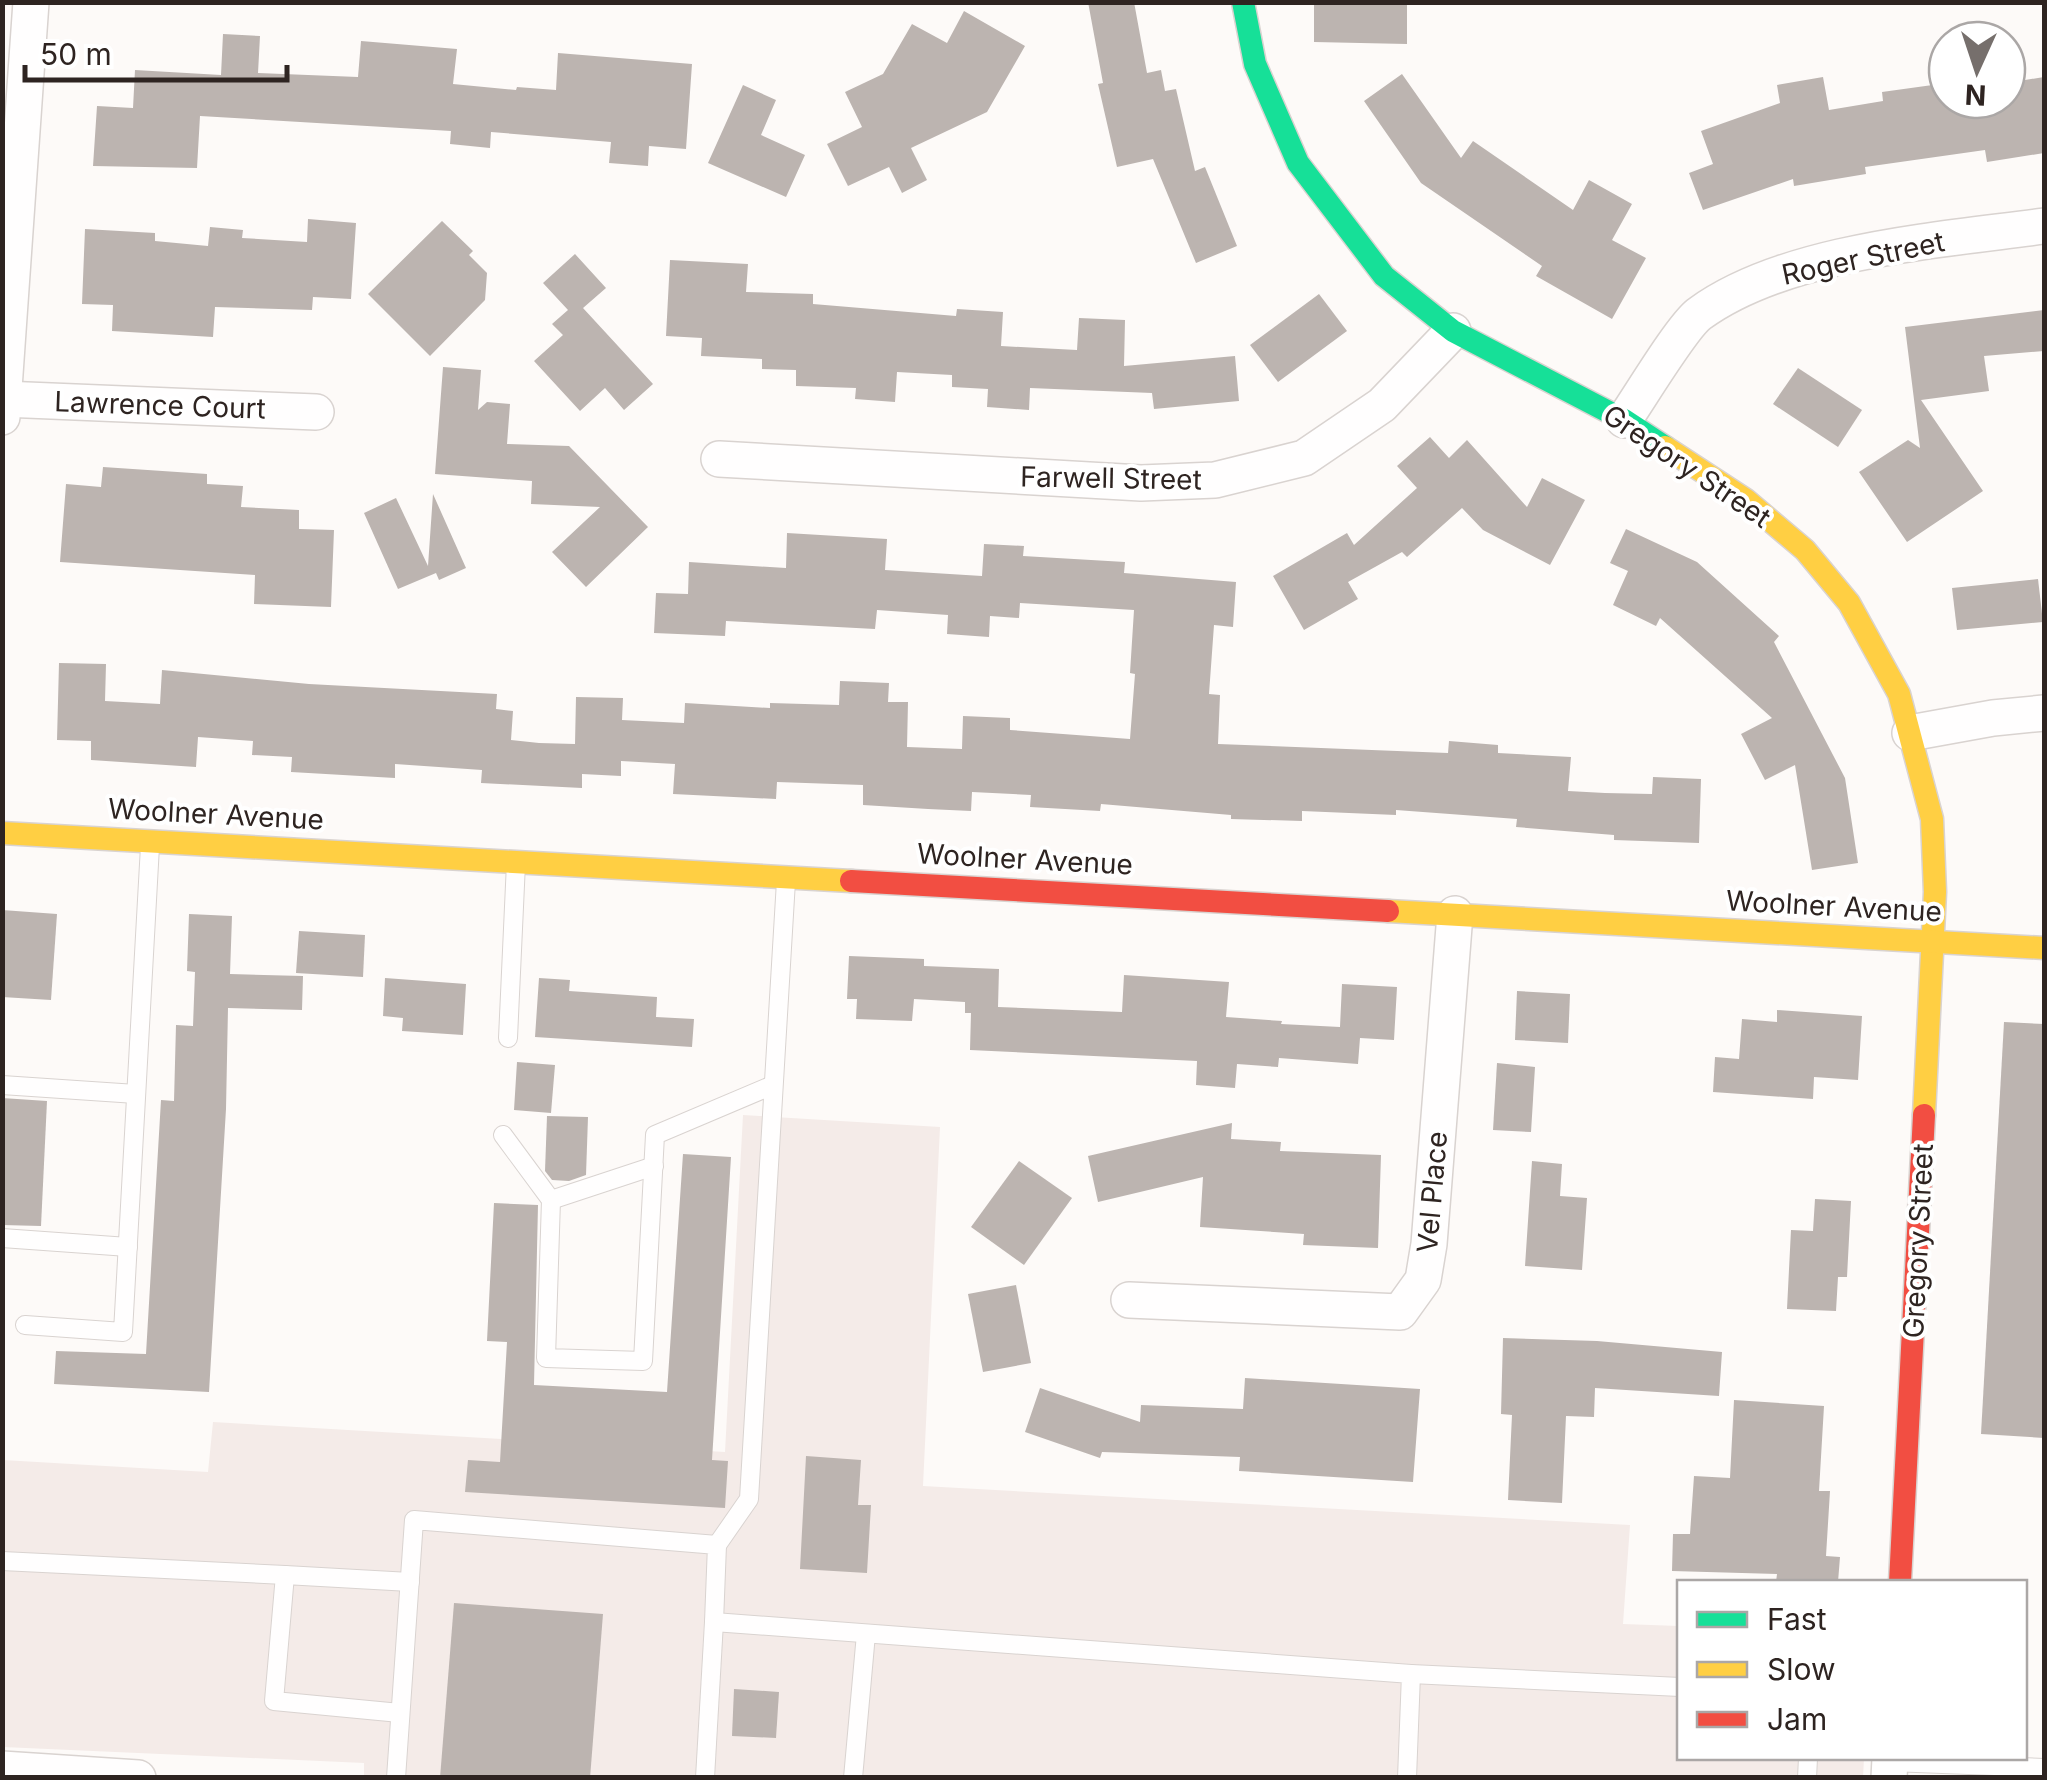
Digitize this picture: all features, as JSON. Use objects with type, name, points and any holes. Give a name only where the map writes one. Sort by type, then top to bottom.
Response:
[{"type":"street","points":[[2,417],[31,2]]},
{"type":"street","name":"Gregory Street","points":[[1244,2],[1255,64],[1298,162],[1384,276],[1453,331],[1624,420],[1746,500],[1805,550],[1849,603],[1899,694],[1932,820],[1934,942],[1900,1580]]},
{"type":"street","name":"Roger Street","points":[[1624,420],[1696,316],[1744,288],[1806,264],[2044,226]]},
{"type":"street","name":"Farwell Street","points":[[718,460],[1141,483],[1215,480],[1304,458],[1382,405],[1453,331]]},
{"type":"street","name":"Lawrence Court","points":[[4,399],[316,412]]},
{"type":"street","points":[[1910,733],[2044,713]]},
{"type":"street","name":"Woolner Avenue","points":[[2,832],[2044,948]]},
{"type":"street","name":"Vel Place","points":[[1129,1300],[1400,1312],[1423,1280],[1429,1244],[1455,914]]},
{"type":"street","points":[[2,1770],[138,1778]]},
{"type":"lane","points":[[25,1325],[123,1332],[150,841]]},
{"type":"lane","points":[[508,1038],[516,860]]},
{"type":"lane","points":[[705,1778],[717,1545],[750,1500],[786,875]]},
{"type":"lane","points":[[2,1085],[136,1094]]},
{"type":"lane","points":[[503,1135],[551,1200],[546,1358],[643,1361],[655,1135],[774,1086]]},
{"type":"lane","points":[[551,1200],[654,1166]]},
{"type":"lane","points":[[2,1238],[128,1247]]},
{"type":"lane","points":[[396,1778],[414,1520],[717,1545]]},
{"type":"lane","points":[[2,1561],[410,1582]]},
{"type":"lane","points":[[285,1575],[274,1701],[400,1713]]},
{"type":"lane","points":[[714,1622],[1411,1674],[1677,1687]]},
{"type":"lane","points":[[853,1778],[866,1634]]},
{"type":"lane","points":[[1407,1778],[1411,1674]]},
{"type":"lane","points":[[1890,1766],[2023,1772],[2044,1768]]},
{"type":"shaded area","points":[[743,1115],[940,1127],[923,1486],[1630,1525],[1623,1624],[1677,1626],[1677,1760],[1864,1760],[1863,1778],[364,1778],[364,1763],[3,1747],[3,1460],[208,1472],[213,1422],[725,1452]]},
{"type":"building","points":[[1088,2],[1134,2],[1147,73],[1161,70],[1165,91],[1176,89],[1195,171],[1205,167],[1237,246],[1196,263],[1153,159],[1117,167],[1098,84],[1103,83]]},
{"type":"building","points":[[1314,2],[1407,2],[1407,44],[1314,42]]},
{"type":"building","points":[[964,11],[1025,46],[987,112],[911,148],[927,180],[902,193],[889,167],[848,186],[827,144],[862,127],[845,92],[883,74],[912,24],[947,43]]},
{"type":"building","points":[[223,34],[260,36],[258,73],[358,77],[361,41],[457,49],[453,84],[516,90],[556,90],[558,53],[692,64],[686,149],[649,146],[648,166],[609,163],[611,142],[491,132],[490,148],[450,144],[451,131],[200,116],[197,168],[93,166],[97,106],[133,108],[135,70],[221,75]]},
{"type":"building","points":[[1402,74],[1461,158],[1473,141],[1573,210],[1589,180],[1632,204],[1612,240],[1646,258],[1612,319],[1536,276],[1542,266],[1421,183],[1364,101]]},
{"type":"building","points":[[1823,77],[1829,110],[1883,101],[1882,92],[1927,86],[1927,120],[2027,120],[2027,80],[2044,77],[2044,153],[1987,162],[1985,150],[1865,167],[1866,174],[1794,186],[1793,179],[1703,210],[1689,173],[1713,164],[1701,131],[1780,103],[1777,85]]},
{"type":"building","points":[[743,85],[776,100],[761,135],[805,155],[786,197],[708,163]]},
{"type":"building","points":[[308,219],[356,223],[351,299],[313,297],[312,310],[215,307],[213,337],[112,331],[113,305],[82,304],[85,229],[155,233],[155,241],[208,246],[210,227],[243,230],[242,238],[307,242]]},
{"type":"building","points":[[442,221],[473,251],[469,255],[487,273],[485,300],[430,356],[368,294]]},
{"type":"building","points":[[575,254],[606,288],[583,308],[653,384],[624,410],[605,388],[580,411],[534,361],[563,335],[552,324],[568,310],[543,283]]},
{"type":"building","points":[[670,260],[748,264],[746,292],[813,294],[813,304],[956,316],[957,309],[1003,312],[1001,346],[1077,350],[1079,318],[1125,320],[1124,366],[1235,356],[1239,401],[1154,409],[1152,393],[1030,388],[1029,410],[987,407],[988,389],[952,387],[952,375],[897,372],[895,402],[855,399],[856,388],[796,386],[796,370],[762,369],[762,359],[701,356],[702,338],[666,336]]},
{"type":"building","points":[[1319,294],[1347,331],[1278,382],[1250,345]]},
{"type":"building","points":[[2044,310],[2044,351],[1984,356],[1989,391],[1921,400],[1983,491],[1907,542],[1859,472],[1908,440],[1920,448],[1905,327]]},
{"type":"building","points":[[443,367],[481,370],[478,410],[487,402],[510,404],[507,444],[569,446],[648,527],[586,587],[552,552],[600,507],[531,504],[532,481],[435,474]]},
{"type":"building","points":[[1798,368],[1862,410],[1838,447],[1773,404]]},
{"type":"building","points":[[1430,437],[1449,458],[1467,440],[1527,507],[1542,478],[1585,500],[1550,565],[1483,530],[1462,508],[1407,557],[1402,552],[1348,582],[1358,599],[1304,630],[1273,576],[1347,533],[1354,545],[1417,488],[1397,466]]},
{"type":"building","points":[[103,467],[207,474],[207,484],[243,486],[241,507],[299,510],[299,529],[334,530],[331,607],[254,604],[255,575],[60,562],[66,484],[101,487]]},
{"type":"building","points":[[433,494],[466,568],[439,580],[436,573],[398,589],[364,513],[396,498],[428,566]]},
{"type":"building","points":[[1626,529],[1697,562],[1779,636],[1774,642],[1845,778],[1858,863],[1812,870],[1795,765],[1765,780],[1741,734],[1772,718],[1660,618],[1656,626],[1613,605],[1628,571],[1610,563]]},
{"type":"building","points":[[787,533],[887,539],[885,570],[982,576],[984,544],[1024,546],[1023,556],[1125,562],[1124,573],[1236,582],[1233,627],[1214,625],[1209,694],[1220,695],[1218,744],[1448,753],[1449,741],[1498,745],[1498,753],[1571,757],[1568,791],[1652,794],[1653,777],[1701,779],[1699,843],[1614,840],[1614,835],[1516,827],[1517,819],[1396,810],[1396,815],[1302,811],[1302,821],[1231,819],[1231,815],[1101,804],[1100,811],[1030,807],[1031,795],[972,792],[971,811],[863,805],[863,785],[777,782],[776,799],[673,794],[675,764],[621,761],[621,776],[582,774],[582,788],[481,783],[482,770],[395,764],[395,778],[291,772],[292,757],[252,755],[253,741],[198,737],[196,767],[91,760],[91,741],[57,740],[59,663],[106,664],[105,701],[160,704],[162,670],[309,684],[497,694],[496,709],[513,711],[511,740],[539,743],[575,744],[576,697],[623,698],[622,720],[684,723],[685,703],[770,708],[770,703],[839,705],[840,681],[889,683],[888,702],[908,702],[907,747],[962,749],[963,716],[1010,718],[1010,730],[1130,739],[1134,610],[1020,603],[1019,618],[990,616],[989,637],[947,634],[948,615],[877,610],[875,629],[726,621],[725,636],[654,633],[656,593],[688,594],[689,562],[786,568]]},
{"type":"building","points":[[2038,579],[2043,622],[1957,630],[1952,588]]},
{"type":"building","points":[[2,910],[57,914],[51,1000],[2,997]]},
{"type":"building","points":[[189,914],[232,916],[230,974],[303,976],[302,1010],[228,1008],[209,1392],[54,1384],[56,1351],[146,1354],[161,1100],[174,1101],[176,1025],[193,1026],[195,972],[187,971]]},
{"type":"building","points":[[299,931],[365,935],[363,977],[296,973]]},
{"type":"building","points":[[849,956],[924,959],[924,966],[999,969],[998,1007],[1122,1012],[1124,975],[1229,982],[1226,1017],[1282,1021],[1281,1024],[1340,1027],[1342,984],[1397,987],[1394,1040],[1360,1038],[1358,1064],[1279,1058],[1278,1067],[1237,1064],[1235,1088],[1196,1085],[1197,1061],[970,1050],[971,1013],[965,1013],[965,1002],[914,999],[912,1021],[856,1019],[857,999],[847,999]]},
{"type":"building","points":[[385,978],[466,984],[463,1035],[402,1031],[403,1018],[383,1016]]},
{"type":"building","points":[[539,978],[570,980],[569,991],[657,997],[656,1017],[694,1019],[692,1047],[535,1037]]},
{"type":"building","points":[[1517,991],[1570,994],[1568,1043],[1515,1040]]},
{"type":"building","points":[[1777,1010],[1862,1016],[1858,1080],[1814,1077],[1813,1099],[1713,1092],[1715,1057],[1739,1059],[1742,1019],[1777,1022]]},
{"type":"building","points":[[2004,1022],[2044,1024],[2044,1438],[1981,1434]]},
{"type":"building","points":[[517,1062],[555,1065],[551,1113],[514,1110]]},
{"type":"building","points":[[1497,1063],[1535,1067],[1531,1132],[1493,1130]]},
{"type":"building","points":[[2,1098],[47,1101],[41,1226],[2,1225]]},
{"type":"building","points":[[547,1116],[588,1117],[586,1175],[569,1181],[552,1180],[545,1171]]},
{"type":"building","points":[[1232,1123],[1231,1139],[1281,1142],[1280,1151],[1381,1155],[1378,1248],[1303,1245],[1304,1234],[1200,1227],[1203,1177],[1098,1202],[1088,1156]]},
{"type":"building","points":[[683,1154],[731,1157],[712,1460],[728,1461],[725,1508],[465,1492],[468,1460],[500,1462],[507,1342],[487,1341],[494,1203],[538,1205],[534,1385],[667,1392]]},
{"type":"building","points":[[1019,1161],[1072,1198],[1024,1265],[971,1227]]},
{"type":"building","points":[[1532,1161],[1562,1164],[1560,1196],[1587,1198],[1582,1270],[1525,1266]]},
{"type":"building","points":[[1815,1199],[1851,1201],[1847,1277],[1838,1277],[1836,1311],[1787,1309],[1791,1230],[1813,1231]]},
{"type":"building","points":[[1016,1285],[1031,1363],[983,1372],[968,1294]]},
{"type":"building","points":[[1503,1338],[1597,1341],[1722,1352],[1719,1396],[1595,1388],[1594,1417],[1566,1416],[1562,1503],[1508,1500],[1512,1415],[1501,1414]]},
{"type":"building","points":[[1245,1378],[1420,1389],[1413,1482],[1239,1471],[1240,1457],[1102,1452],[1100,1458],[1025,1432],[1040,1388],[1140,1422],[1141,1405],[1243,1409]]},
{"type":"building","points":[[1734,1400],[1824,1406],[1819,1491],[1830,1491],[1826,1556],[1840,1557],[1838,1580],[1776,1580],[1777,1574],[1672,1571],[1673,1534],[1690,1534],[1694,1476],[1730,1478]]},
{"type":"building","points":[[806,1456],[861,1460],[858,1505],[871,1505],[867,1573],[800,1569]]},
{"type":"building","points":[[454,1603],[603,1614],[590,1778],[440,1778]]},
{"type":"building","points":[[734,1689],[779,1692],[776,1738],[732,1736]]},
{"type":"traffic: fast","points":[[1243,2],[1255,64],[1298,163],[1384,276],[1453,331],[1624,420],[1665,447]]},
{"type":"traffic: slow","points":[[1665,447],[1746,500],[1805,550],[1849,603],[1899,694],[1932,819],[1935,892],[1924,1115]]},
{"type":"traffic: slow","points":[[2,833],[851,881]]},
{"type":"traffic: slow","points":[[1388,911],[2044,948]]},
{"type":"traffic: jam","points":[[851,881],[1388,911]]},
{"type":"traffic: jam","points":[[1900,1580],[1924,1115]]}]
